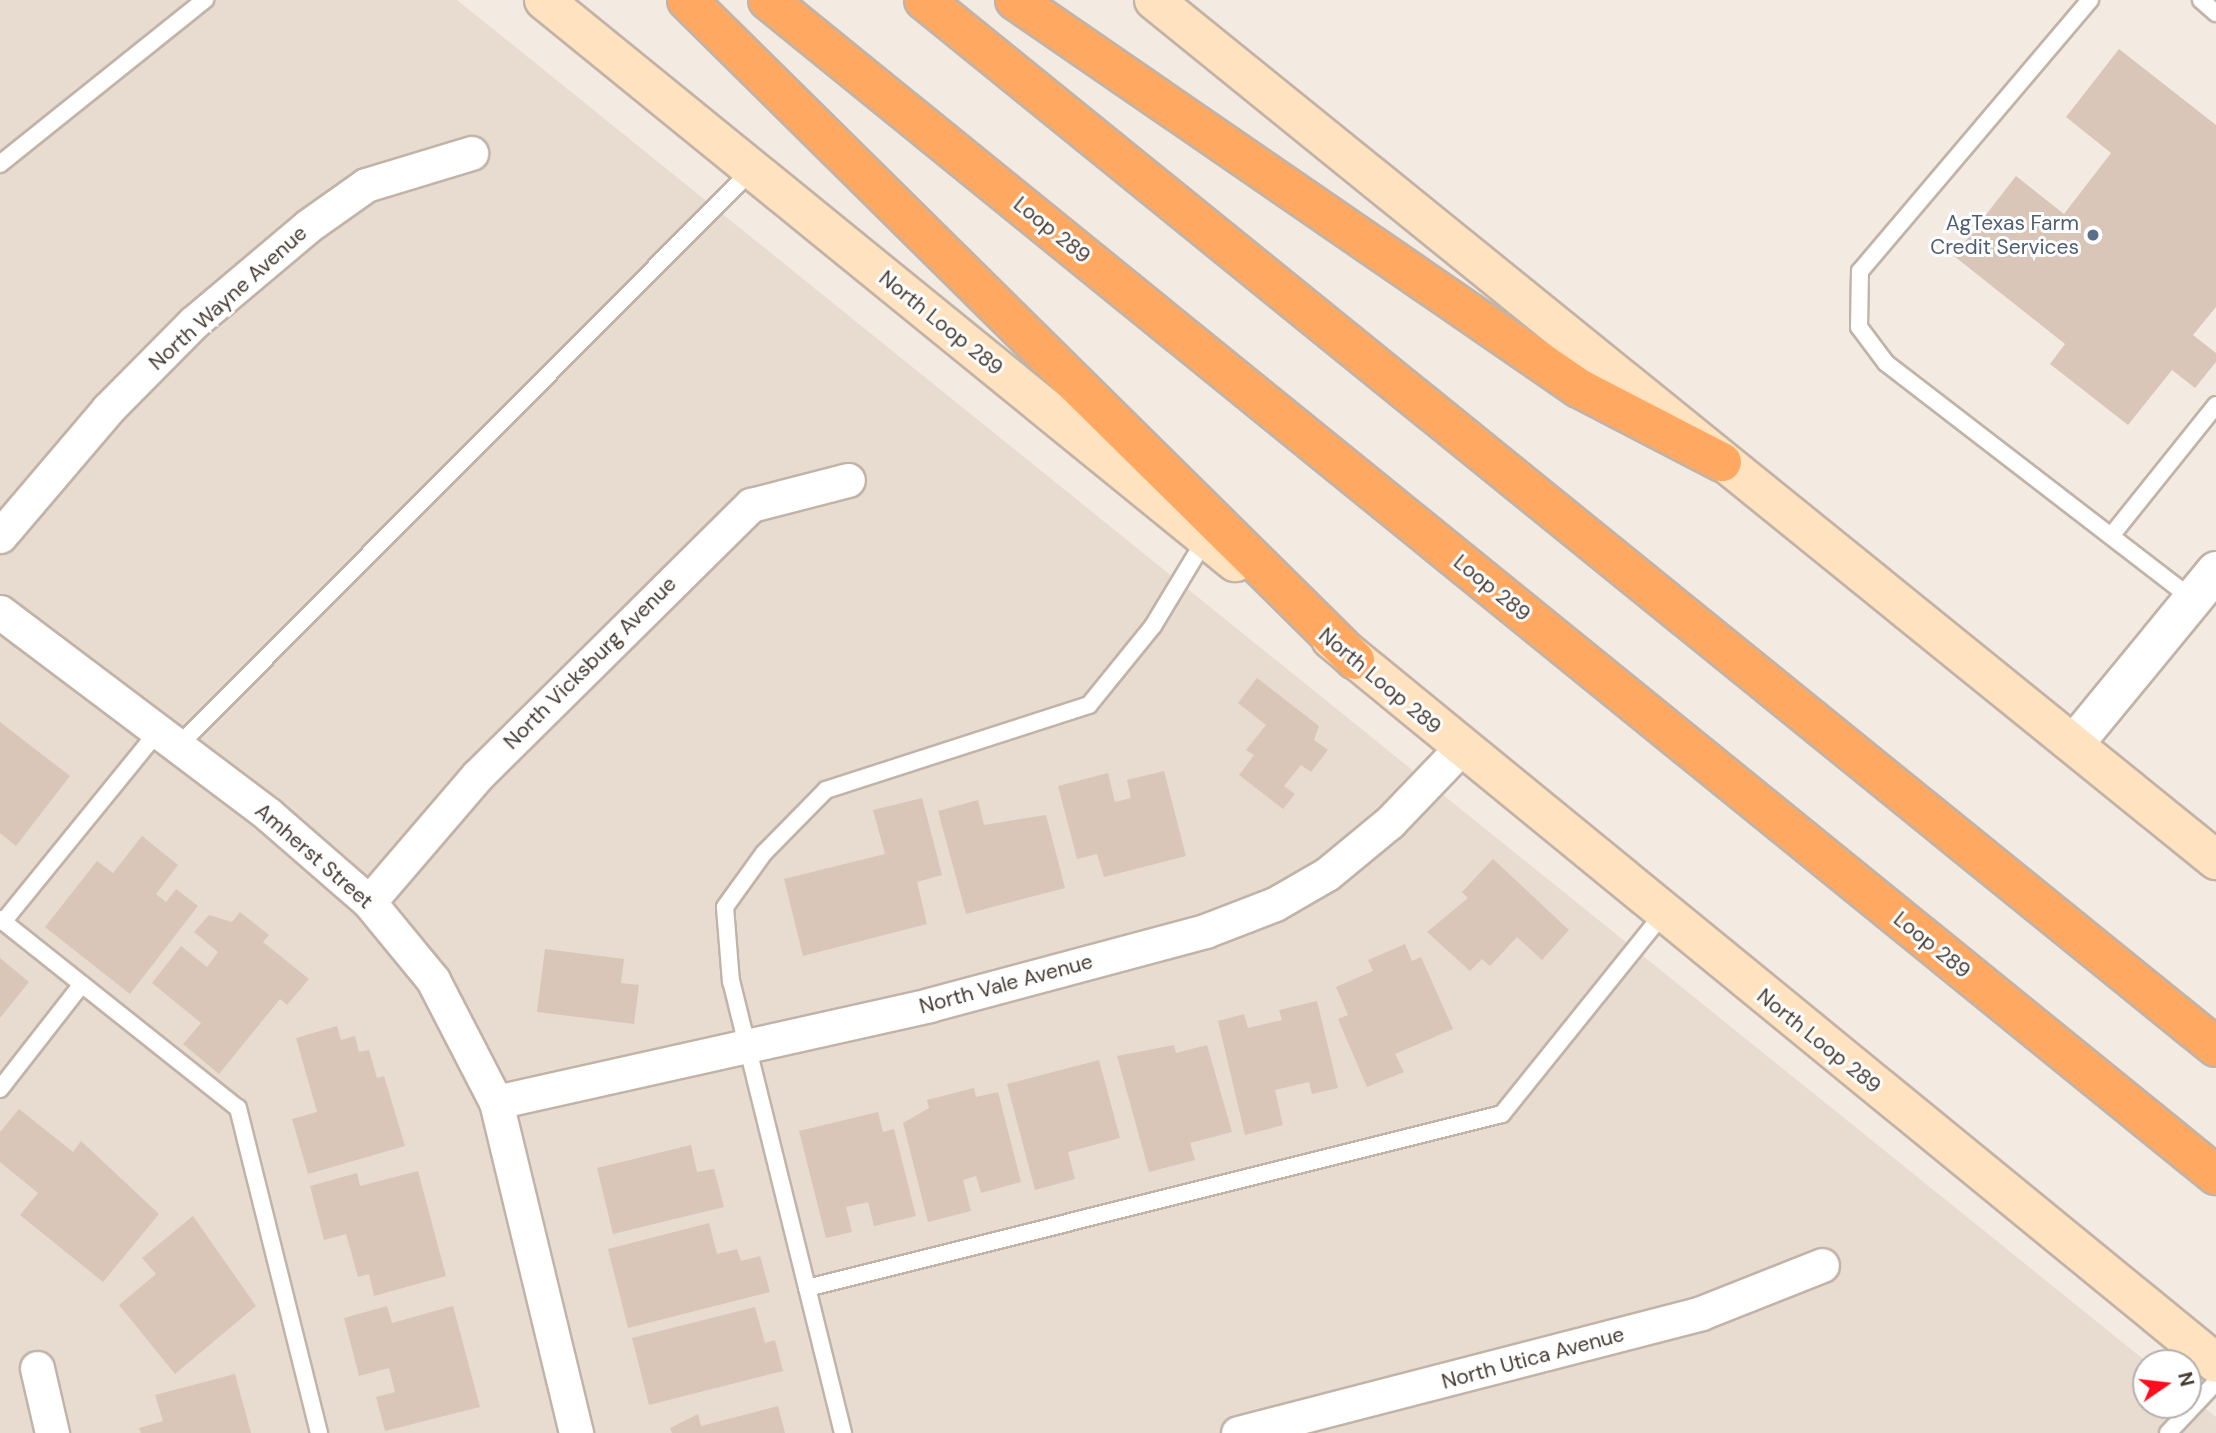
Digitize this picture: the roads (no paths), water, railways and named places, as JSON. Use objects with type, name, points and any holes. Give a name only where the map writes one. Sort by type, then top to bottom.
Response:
[{"type":"highway","points":[[687,0],[1355,660]]},
{"type":"highway","name":"Loop 289","points":[[768,0],[2216,1175]]},
{"type":"highway","points":[[924,0],[2216,1047]]},
{"type":"highway","points":[[1015,0],[1579,388],[1722,462]]},
{"type":"main road","name":"North Loop 289","points":[[544,0],[2216,1363]]},
{"type":"main road","points":[[1154,0],[2216,860]]},
{"type":"street","name":"North Wayne Avenue","points":[[0,536],[136,380],[308,226],[366,185],[471,153]]},
{"type":"street","name":"North Vicksburg Avenue","points":[[369,902],[478,775],[751,505],[848,480]]},
{"type":"street","points":[[2074,744],[2205,585]]},
{"type":"street","name":"Amherst Street","points":[[0,612],[167,738],[369,902],[433,980],[496,1102],[576,1433]]},
{"type":"street","name":"North Vale Avenue","points":[[496,1102],[969,995],[1205,931],[1275,904],[1327,874],[1390,822],[1460,749]]},
{"type":"street","name":"North Utica Avenue","points":[[1238,1433],[1701,1313],[1822,1265]]},
{"type":"street","points":[[37,1368],[52,1433]]},
{"type":"lane","points":[[0,164],[205,0]]},
{"type":"lane","points":[[2090,0],[1860,271],[1859,327],[1886,363],[2111,536],[2205,585]]},
{"type":"lane","points":[[2201,0],[2216,13]]},
{"type":"lane","points":[[319,1433],[238,1108],[2,920],[167,738],[753,169]]},
{"type":"lane","points":[[2111,536],[2216,405]]},
{"type":"lane","points":[[843,1433],[731,982],[725,907],[764,853],[826,790],[1089,705],[1153,626],[1206,538]]},
{"type":"lane","points":[[807,1288],[1502,1114],[1663,914]]},
{"type":"lane","points":[[0,1089],[82,984]]},
{"type":"lane","points":[[2168,1433],[2216,1382]]},
{"type":"place","name":"AgTexas Farm Credit Services","points":[[2093,235]]}]
